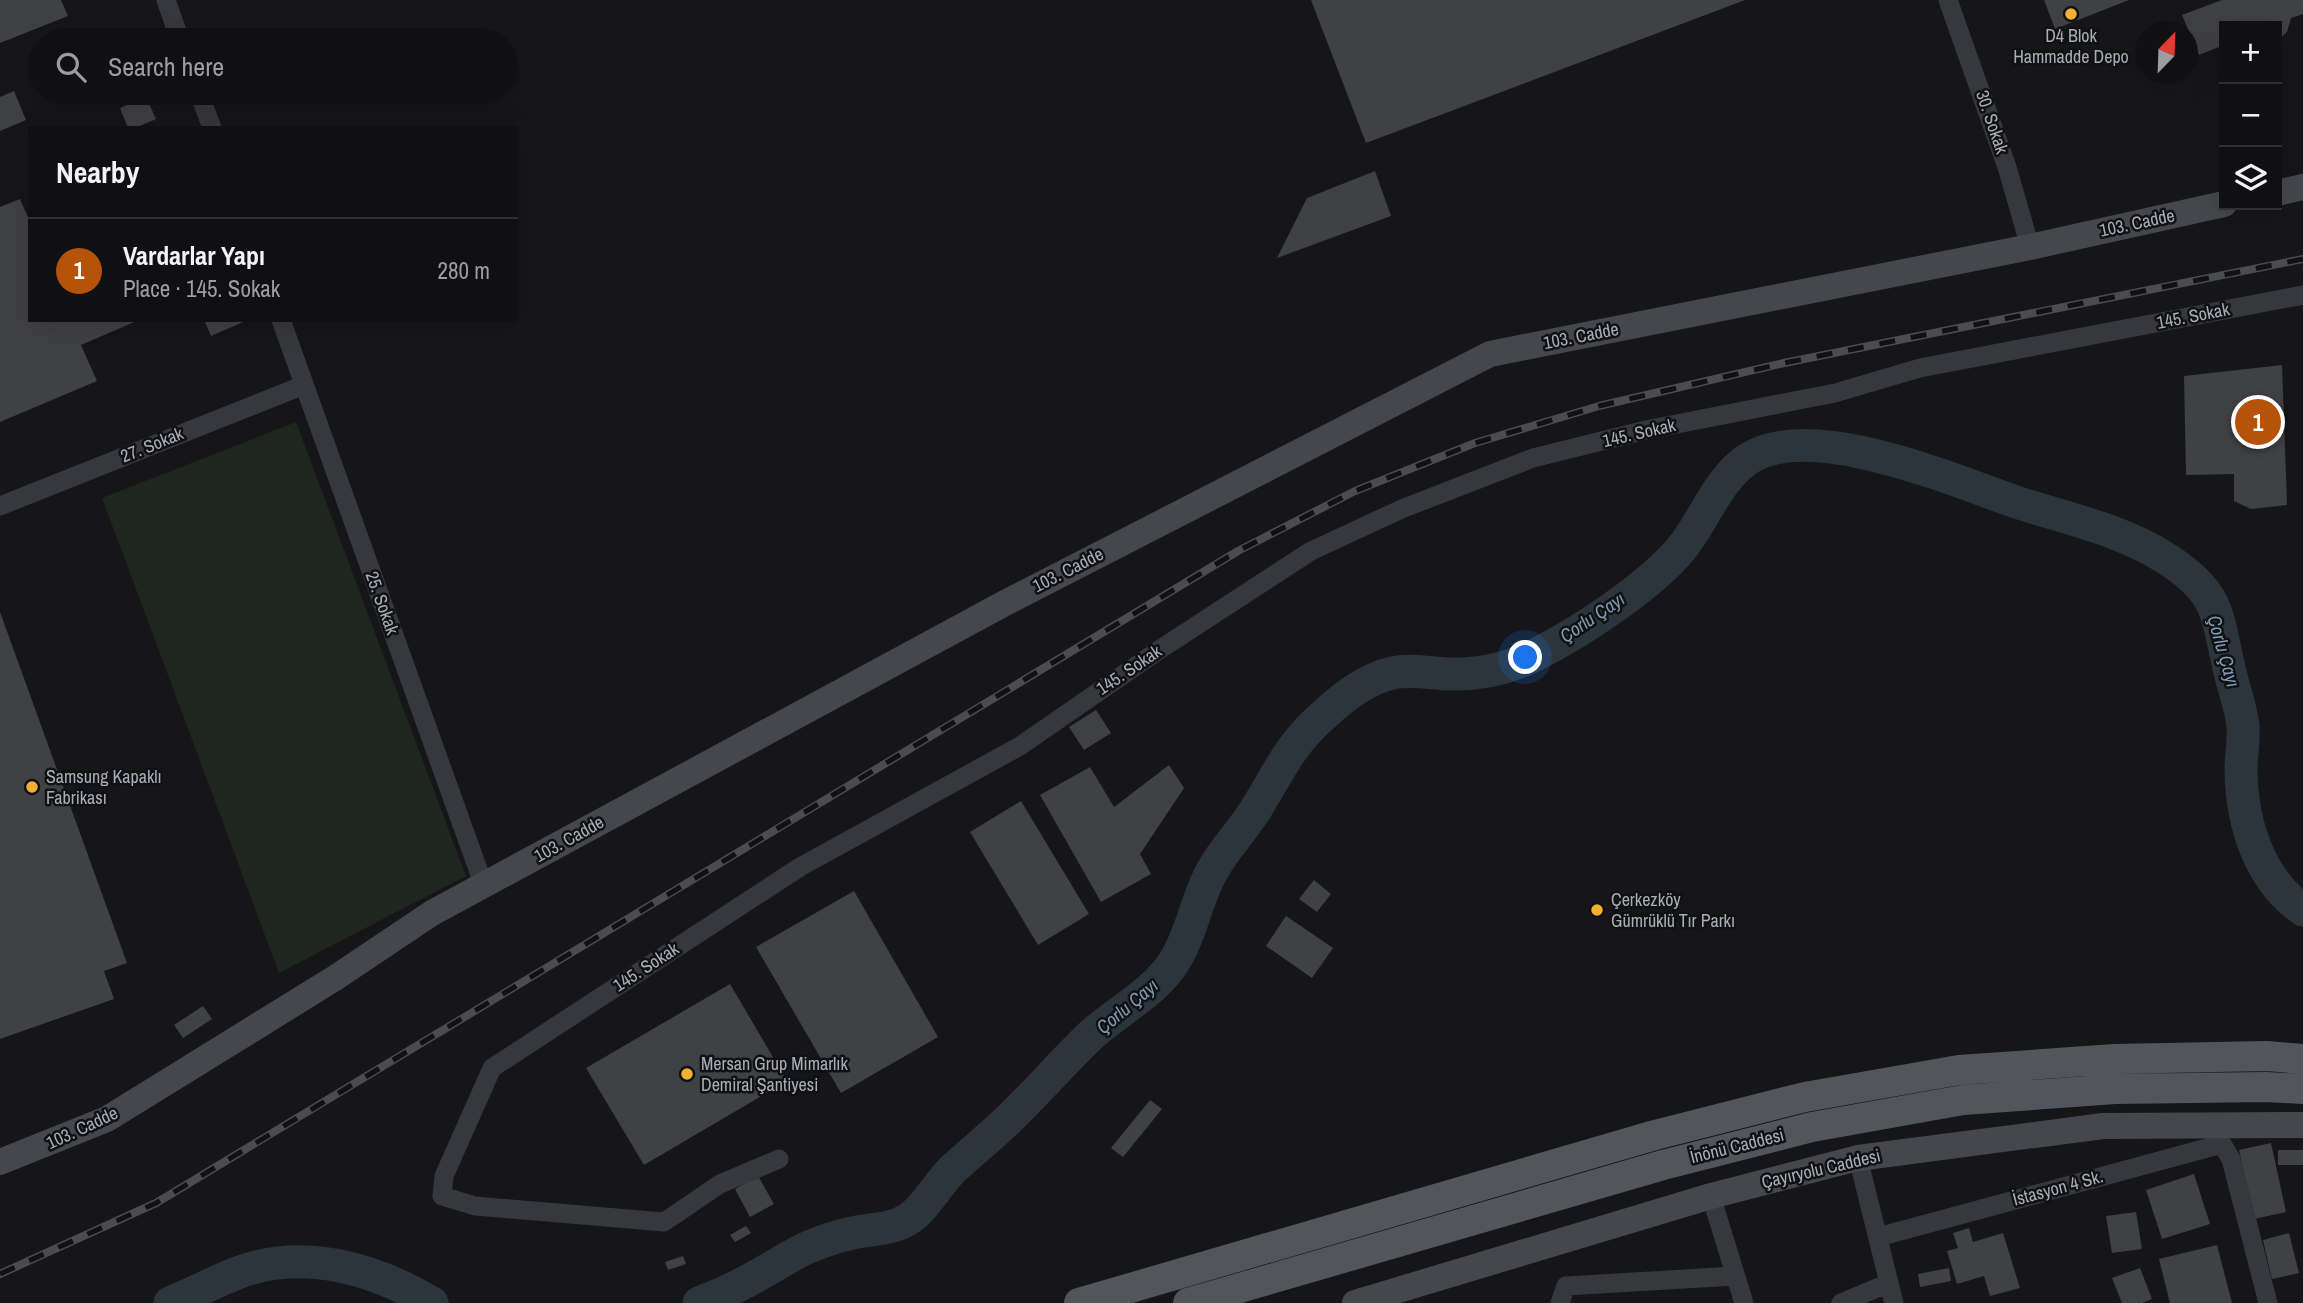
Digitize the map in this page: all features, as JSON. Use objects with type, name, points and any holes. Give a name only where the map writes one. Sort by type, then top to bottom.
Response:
[{"type":"main road","points":[[1079,1303],[1655,1135],[1805,1097],[1972,1069],[2114,1059],[2267,1056],[2303,1059]]},
{"type":"main road","name":"İnönü Caddesi","points":[[1188,1303],[1663,1165],[1812,1127],[1963,1100],[2115,1089],[2303,1089]]},
{"type":"street","points":[[166,0],[176,28]]},
{"type":"street","name":"30. Sokak","points":[[1948,0],[2007,167],[2029,247]]},
{"type":"street","points":[[203,105],[211,126]]},
{"type":"street","points":[[2282,192],[2303,187]]},
{"type":"street","name":"103. Cadde","points":[[0,1162],[107,1119],[335,978],[432,913],[1005,603],[1490,354],[2029,247],[2219,205]]},
{"type":"street","name":"145. Sokak","points":[[779,1159],[720,1184],[664,1222],[475,1206],[442,1196],[444,1176],[492,1068],[800,867],[1020,746],[1159,650],[1311,551],[1404,508],[1533,458],[1646,430],[1835,393],[1920,368],[2303,295]]},
{"type":"street","name":"25. Sokak","points":[[282,322],[484,886]]},
{"type":"street","name":"27. Sokak","points":[[0,506],[304,385]]},
{"type":"street","name":"Çayıryolu Caddesi","points":[[1355,1303],[1389,1298],[1711,1195],[1858,1158],[2104,1126],[2303,1125]]},
{"type":"street","name":"İstasyon 4 Sk.","points":[[1878,1237],[2222,1144],[2231,1158],[2268,1303]]},
{"type":"street","points":[[1858,1158],[1894,1303]]},
{"type":"street","points":[[1711,1195],[1744,1303]]},
{"type":"street","points":[[1560,1303],[1566,1286],[1735,1276]]},
{"type":"street","points":[[1841,1303],[1889,1283]]},
{"type":"shaded area","points":[[296,422],[466,876],[279,973],[102,498]]},
{"type":"building","points":[[0,0],[61,0],[68,16],[38,28],[28,28],[28,32],[0,43]]},
{"type":"building","points":[[1311,0],[1745,0],[1366,143]]},
{"type":"building","name":"D4 Blok Hammadde Depo","points":[[2044,0],[2129,0],[2055,29]]},
{"type":"building","points":[[2222,0],[2303,0],[2303,14],[2291,18],[2287,32],[2282,36],[2282,21],[2219,21],[2219,47],[2199,55],[2198,21],[2185,21],[2182,15]]},
{"type":"building","points":[[14,91],[26,120],[0,131],[0,97]]},
{"type":"building","points":[[127,105],[150,105],[156,119],[140,126],[127,126],[120,108]]},
{"type":"building","points":[[1375,171],[1391,216],[1277,258],[1307,198]]},
{"type":"building","points":[[20,199],[28,217],[28,322],[134,322],[81,345],[97,381],[0,422],[0,207]]},
{"type":"building","points":[[205,322],[243,322],[211,336]]},
{"type":"building","points":[[2282,365],[2287,505],[2251,509],[2234,501],[2234,474],[2186,475],[2184,376]]},
{"type":"building","name":"Samsung Kapaklı Fabrikası","points":[[0,612],[127,963],[104,971],[114,999],[0,1039]]},
{"type":"building","points":[[1096,710],[1111,733],[1084,750],[1069,727]]},
{"type":"building","points":[[1169,765],[1184,788],[1140,854],[1151,874],[1101,902],[1040,795],[1090,767],[1114,807]]},
{"type":"building","points":[[1021,801],[1089,914],[1038,945],[970,832]]},
{"type":"building","points":[[1314,880],[1331,894],[1317,912],[1299,899]]},
{"type":"building","points":[[854,891],[938,1037],[841,1093],[756,947]]},
{"type":"building","points":[[1286,916],[1333,948],[1312,978],[1266,946]]},
{"type":"building","name":"Mersan Grup Mimarlık Demiral Şantiyesi","points":[[730,984],[787,1081],[644,1165],[586,1068]]},
{"type":"building","points":[[203,1006],[212,1019],[183,1038],[174,1025]]},
{"type":"building","points":[[1150,1100],[1162,1109],[1123,1157],[1111,1148]]},
{"type":"building","points":[[2271,1143],[2286,1212],[2254,1219],[2239,1150]]},
{"type":"building","points":[[2278,1150],[2303,1150],[2303,1165],[2278,1165]]},
{"type":"building","points":[[2194,1174],[2210,1224],[2162,1239],[2146,1190]]},
{"type":"building","points":[[758,1176],[774,1204],[750,1217],[735,1189]]},
{"type":"building","points":[[2136,1212],[2142,1249],[2112,1253],[2106,1216]]},
{"type":"building","points":[[746,1226],[751,1233],[735,1242],[730,1235]]},
{"type":"building","points":[[1969,1228],[1973,1242],[2003,1233],[2020,1288],[1990,1296],[1984,1276],[1957,1284],[1947,1251],[1958,1248],[1953,1233]]},
{"type":"building","points":[[2289,1233],[2299,1273],[2272,1279],[2263,1240]]},
{"type":"building","points":[[2217,1245],[2232,1303],[2170,1303],[2159,1259]]},
{"type":"building","points":[[683,1256],[686,1264],[668,1270],[665,1262]]},
{"type":"building","points":[[1949,1268],[1951,1281],[1920,1287],[1918,1274]]},
{"type":"building","points":[[2140,1268],[2152,1299],[2142,1303],[2122,1303],[2112,1278]]},
{"type":"waterway","name":"Çorlu Çayı","points":[[699,1303],[738,1286],[809,1247],[842,1236],[894,1226],[920,1209],[952,1170],[1011,1117],[1090,1036],[1156,984],[1180,952],[1203,889],[1219,859],[1253,814],[1295,746],[1313,725],[1340,701],[1365,684],[1392,673],[1482,672],[1525,660],[1572,635],[1612,608],[1667,564],[1681,549],[1719,489],[1737,468],[1748,459],[1775,448],[1808,445],[1844,449],[1921,469],[2132,540],[2167,559],[2198,583],[2214,607],[2242,719],[2242,791],[2249,830],[2264,866],[2275,883],[2303,910]]},
{"type":"waterway","name":"Çorlu Çayı","points":[[170,1303],[240,1272],[289,1262],[314,1262],[363,1272],[387,1280],[432,1303]]},
{"type":"railway","points":[[0,1274],[156,1203],[1238,551],[1355,491],[1475,443],[1599,406],[1784,363],[2303,259]]},
{"type":"place","name":"D4 Blok Hammadde Depo","points":[[2071,14]]},
{"type":"place","name":"Vardarlar Yapı","points":[[2258,422]]},
{"type":"place","name":"Samsung Kapaklı Fabrikası","points":[[32,787]]},
{"type":"place","name":"Çerkezköy Gümrüklü Tır Parkı","points":[[1597,910]]},
{"type":"place","name":"Mersan Grup Mimarlık Demiral Şantiyesi","points":[[687,1074]]}]
